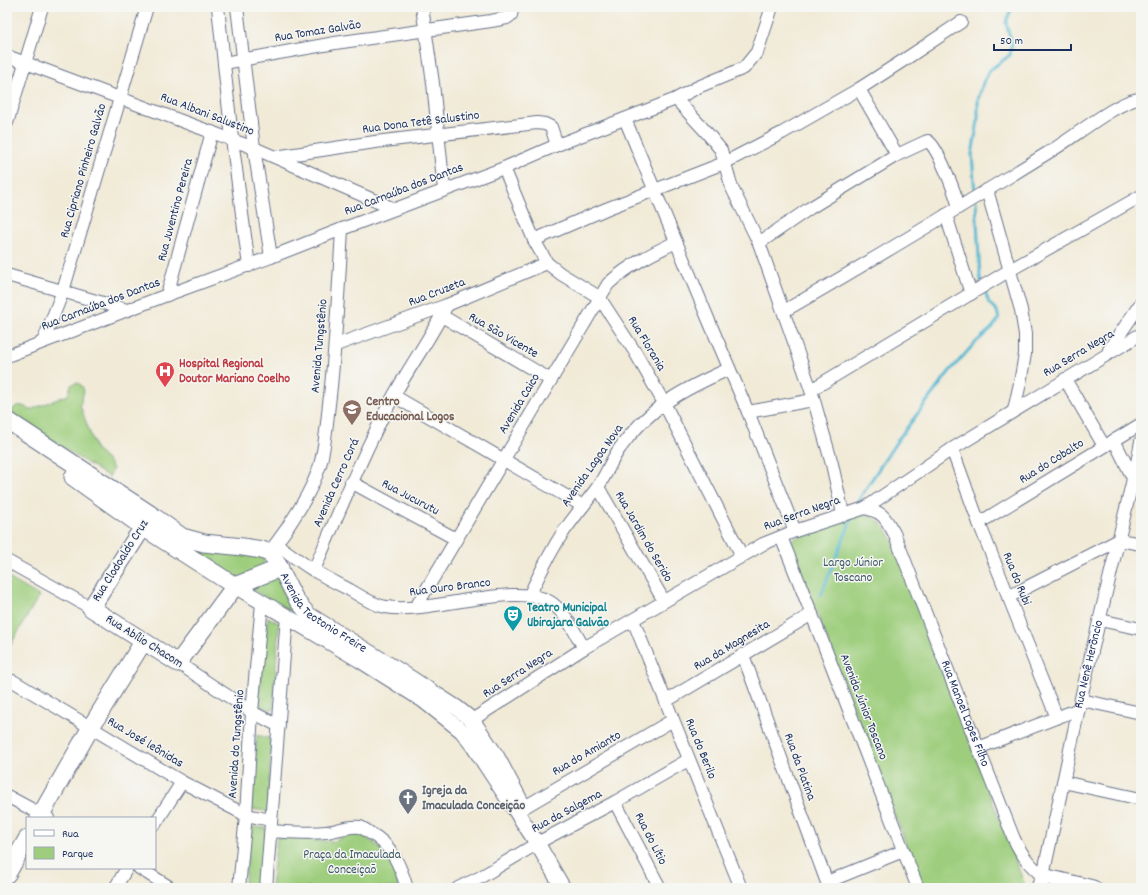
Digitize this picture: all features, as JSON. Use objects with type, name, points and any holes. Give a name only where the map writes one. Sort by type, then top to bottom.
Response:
[{"type":"main road","name":"Avenida Teotonio Freire","points":[[7,420],[235,586]]},
{"type":"main road","name":"Avenida Teotonio Freire","points":[[7,431],[146,521],[182,537],[204,543],[272,548],[280,568]]},
{"type":"main road","name":"Rua Clodoaldo Cruz","points":[[91,608],[146,521]]},
{"type":"main road","points":[[178,663],[235,586],[280,568]]},
{"type":"main road","name":"Rua Abílio Chacom","points":[[91,608],[178,663]]},
{"type":"main road","points":[[43,817],[91,727],[144,642]]},
{"type":"main road","points":[[7,874],[26,841]]},
{"type":"street","points":[[7,123],[24,62],[42,7]]},
{"type":"street","name":"Rua Cipriano Pinheiro Galvão","points":[[43,342],[63,291],[147,7]]},
{"type":"street","points":[[218,7],[232,139],[248,266]]},
{"type":"street","points":[[237,7],[254,148],[271,257]]},
{"type":"street","points":[[422,7],[433,83],[437,136],[444,190]]},
{"type":"street","name":"Rua Carnaúba dos Dantas","points":[[7,356],[504,168],[557,145],[676,99],[698,87],[744,68],[756,52],[772,7]]},
{"type":"street","name":"Rua Tomaz Galvão","points":[[224,63],[335,42],[491,21],[507,18],[511,11]]},
{"type":"street","points":[[534,240],[606,208],[724,163],[782,133],[859,89],[961,22]]},
{"type":"street","name":"Rua Albani Salustino","points":[[7,56],[232,139],[394,209]]},
{"type":"street","points":[[859,89],[897,155]]},
{"type":"street","points":[[676,99],[721,150],[732,188],[759,243],[784,311],[812,395],[832,464],[843,514]]},
{"type":"street","points":[[784,311],[1056,148],[1115,109],[1134,99],[1141,100]]},
{"type":"street","points":[[625,119],[748,412],[795,531]]},
{"type":"street","name":"Rua Dona Tetê Salustino","points":[[274,156],[523,124],[541,124],[550,126],[557,145]]},
{"type":"street","name":"Rua Juventino Pereira","points":[[167,295],[212,132]]},
{"type":"street","points":[[759,243],[810,208],[897,155],[928,141],[931,143],[950,181],[959,207]]},
{"type":"street","name":"Rua Florania","points":[[504,168],[534,240],[547,263],[561,274],[599,296],[635,352],[664,403],[742,556]]},
{"type":"street","points":[[987,190],[1021,310],[1025,334],[1025,354],[1014,410]]},
{"type":"street","points":[[748,412],[812,395],[1010,270],[1141,196]]},
{"type":"street","points":[[946,214],[971,294]]},
{"type":"street","name":"Avenida Tungstênio","points":[[272,548],[296,514],[320,466],[324,446],[336,345],[342,229]]},
{"type":"street","name":"Avenida Caico","points":[[416,607],[579,333],[599,296],[608,284],[622,271],[638,261],[676,242]]},
{"type":"street","name":"Rua Cruzeta","points":[[336,345],[444,311],[547,263]]},
{"type":"street","points":[[7,275],[127,310]]},
{"type":"street","points":[[1106,355],[1141,303]]},
{"type":"street","name":"Rua São Vicente","points":[[444,311],[550,380]]},
{"type":"street","name":"Avenida Cerro Corá","points":[[309,567],[394,396],[444,311]]},
{"type":"street","name":"Rua Serra Negra","points":[[472,720],[584,648],[763,544],[795,531],[864,508],[952,449],[1014,410],[1141,334]]},
{"type":"street","name":"Avenida Lagoa Nova","points":[[529,596],[562,534],[598,487],[622,445],[644,420],[664,403],[699,382],[729,369]]},
{"type":"street","points":[[1065,379],[1133,478]]},
{"type":"street","points":[[394,396],[582,506]]},
{"type":"street","name":"Rua do Cobalto","points":[[979,523],[1141,424]]},
{"type":"street","name":"Rua Nenê Herôncio","points":[[1041,882],[1080,704],[1133,478],[1140,458],[1141,441]]},
{"type":"street","name":"Rua do Rubi","points":[[952,449],[979,523],[1056,718]]},
{"type":"street","name":"Rua Jucurutu","points":[[351,482],[456,539]]},
{"type":"street","name":"Rua Jardim do Serido","points":[[598,487],[664,601]]},
{"type":"street","name":"Rua Manoel Lopes Filho","points":[[864,508],[879,512],[887,520],[894,533],[1014,839],[1021,853],[1041,882],[1093,888]]},
{"type":"street","name":"Avenida Júnior Toscano","points":[[781,537],[918,888]]},
{"type":"street","points":[[1008,597],[1119,540],[1141,544]]},
{"type":"street","name":"Rua Ouro Branco","points":[[272,548],[384,607],[398,609],[435,606],[487,597],[513,595],[540,598],[553,603],[566,617],[584,648]]},
{"type":"street","name":"Rua Abílio Chacom","points":[[7,560],[91,608]]},
{"type":"street","points":[[280,568],[309,567]]},
{"type":"street","name":"Avenida Teotonio Freire","points":[[280,568],[292,593],[302,608],[452,721],[462,731],[520,809],[540,842],[564,888]]},
{"type":"street","name":"Avenida Teotonio Freire","points":[[235,586],[262,603],[371,660],[457,708],[472,720],[497,757],[520,809]]},
{"type":"street","name":"Avenida do Tungstênio","points":[[239,888],[262,603]]},
{"type":"street","name":"Rua da Magnesita","points":[[666,701],[812,614]]},
{"type":"street","points":[[266,888],[287,616]]},
{"type":"street","name":"Rua do Berilo","points":[[633,620],[740,888]]},
{"type":"street","points":[[1100,620],[1141,629]]},
{"type":"street","name":"Rua da Platina","points":[[743,655],[828,885]]},
{"type":"street","name":"Rua Abílio Chacom","points":[[178,663],[252,712],[279,726]]},
{"type":"street","name":"Rua José leônidas","points":[[8,680],[13,681],[182,782],[246,815],[271,826],[313,833],[328,832],[345,827],[361,827],[377,836],[387,845],[401,870],[406,888]]},
{"type":"street","points":[[978,748],[1056,718],[1080,704],[1141,712]]},
{"type":"street","name":"Rua do Amianto","points":[[520,809],[673,720]]},
{"type":"street","name":"Rua da Salgema","points":[[458,888],[479,883],[540,842],[615,802],[688,760]]},
{"type":"street","points":[[156,822],[182,782]]},
{"type":"street","points":[[1063,782],[1141,799]]},
{"type":"street","points":[[7,796],[43,817]]},
{"type":"street","name":"Rua do Lítio","points":[[615,802],[660,888]]},
{"type":"street","name":"Avenida Teotonio Freire","points":[[540,842],[574,888]]},
{"type":"street","points":[[828,885],[903,851]]},
{"type":"street","points":[[115,888],[125,869]]},
{"type":"street","points":[[141,869],[171,888]]},
{"type":"green space","points":[[75,383],[82,386],[84,391],[80,405],[96,450],[109,462],[113,469],[109,477],[13,416],[13,409],[17,406],[24,406],[30,410],[68,395],[71,385]]},
{"type":"green space","name":"Largo Júnior Toscano","points":[[856,514],[870,516],[880,522],[894,543],[1026,888],[923,888],[789,541]]},
{"type":"green space","points":[[181,542],[261,557],[265,563],[258,571],[237,578]]},
{"type":"green space","points":[[276,573],[285,594],[301,617],[245,586]]},
{"type":"green space","points":[[7,577],[39,596],[7,651]]},
{"type":"green space","points":[[268,617],[279,623],[273,710],[257,706]]},
{"type":"green space","points":[[257,735],[272,739],[267,811],[251,809]]},
{"type":"green space","points":[[251,827],[266,828],[259,888],[244,888]]},
{"type":"green space","name":"Praça da Imaculada Conceiçaõ","points":[[349,835],[361,835],[376,844],[391,861],[399,888],[271,888],[277,837],[332,842]]},
{"type":"waterway","points":[[975,194],[972,154],[978,121],[978,100],[983,83],[990,70],[1010,55],[1012,42],[1006,22],[1012,7]]},
{"type":"waterway","points":[[976,201],[980,277],[982,283]]},
{"type":"waterway","points":[[857,507],[861,496],[897,441],[949,372],[999,319],[997,311],[989,303],[984,289]]},
{"type":"waterway","points":[[821,595],[853,515]]},
{"type":"place","name":"Hospital Regional Doutor Mariano Coelho","points":[[165,388]]},
{"type":"place","name":"Centro Educacional Logos","points":[[352,426]]},
{"type":"place","name":"Teatro Municipal Ubirajara Galvão","points":[[513,632]]},
{"type":"place","name":"Igreja da Imaculada Conceição","points":[[408,815]]}]
